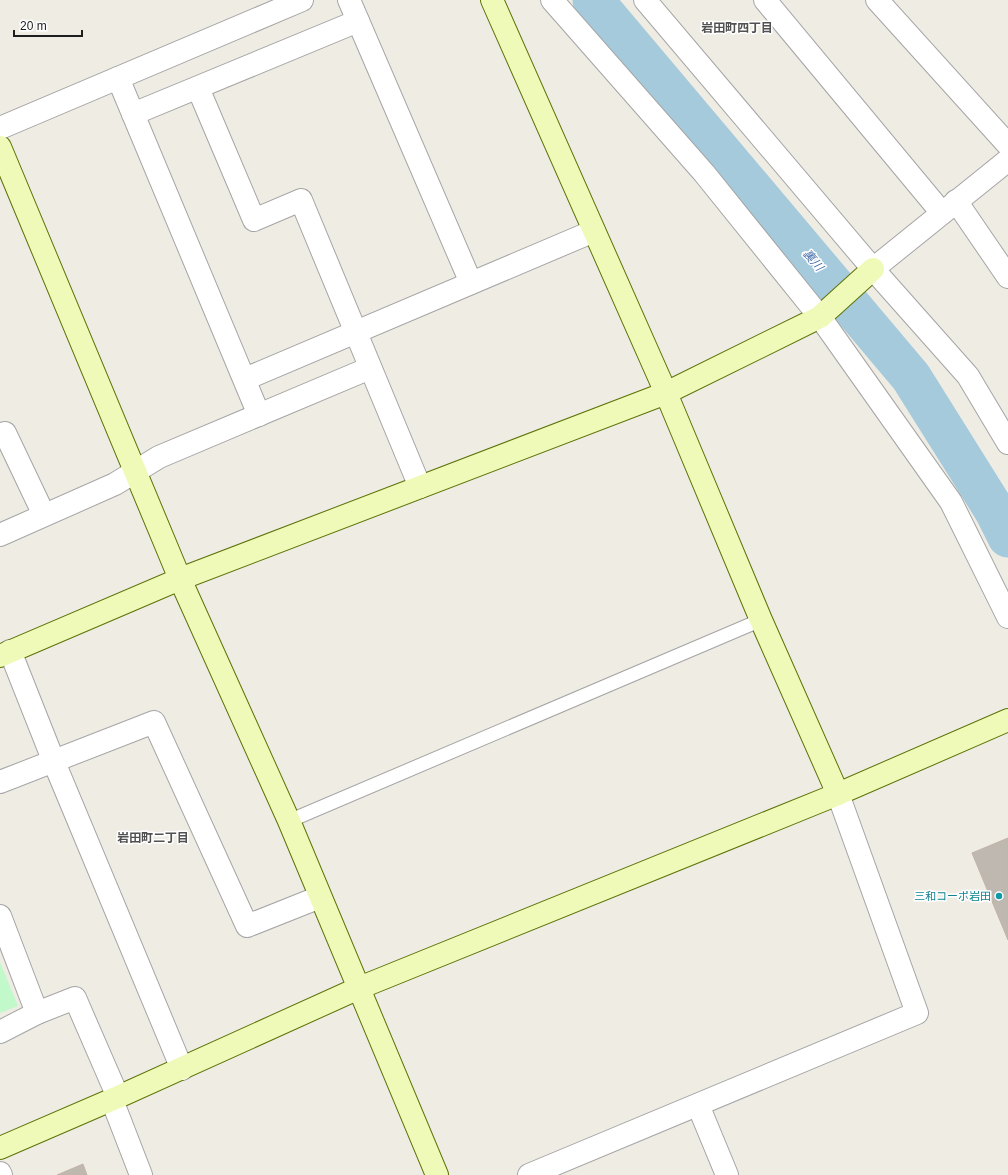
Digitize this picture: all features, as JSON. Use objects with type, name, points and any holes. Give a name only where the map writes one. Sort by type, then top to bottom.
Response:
[{"type":"street","points":[[0,128],[302,0]]},
{"type":"street","points":[[349,0],[471,283]]},
{"type":"street","points":[[492,0],[666,393],[761,620],[838,794],[917,1013],[529,1175]]},
{"type":"street","points":[[552,0],[704,173],[823,315],[951,502],[1008,617]]},
{"type":"street","points":[[765,0],[949,207],[1008,276]]},
{"type":"street","points":[[877,0],[1008,145]]},
{"type":"street","points":[[654,3],[866,275],[968,376],[1008,444]]},
{"type":"street","points":[[133,114],[358,21]]},
{"type":"street","points":[[118,78],[260,415]]},
{"type":"street","points":[[198,88],[254,220],[301,200],[420,487]]},
{"type":"street","points":[[0,147],[180,579],[288,821],[437,1175]]},
{"type":"street","points":[[182,1069],[54,762],[5,654],[180,579],[666,393],[823,315],[866,275],[1008,160]]},
{"type":"street","points":[[245,379],[594,231]]},
{"type":"street","points":[[0,535],[114,484],[159,457],[370,368]]},
{"type":"street","points":[[0,435],[5,433],[44,515]]},
{"type":"street","points":[[0,1148],[115,1099],[359,988],[838,794],[1008,720]]},
{"type":"street","points":[[0,782],[154,722],[248,926],[320,897]]},
{"type":"street","points":[[0,916],[37,1013]]},
{"type":"street","points":[[0,1032],[37,1013],[75,998],[115,1099],[141,1175]]},
{"type":"street","points":[[698,1105],[727,1175]]},
{"type":"lane","points":[[288,821],[761,620]]},
{"type":"green space","points":[[0,962],[18,1006],[0,1013]]},
{"type":"building","name":"三和コーポ岩田","points":[[1008,838],[1008,940],[972,853]]},
{"type":"building","points":[[83,1164],[87,1175],[57,1175]]},
{"type":"waterway","name":"裏川","points":[[593,0],[911,377],[995,511],[1008,537]]},
{"type":"place","name":"三和コーポ岩田","points":[[999,896]]},
{"type":"district","name":"岩田町四丁目","points":[[737,28]]},
{"type":"district","name":"岩田町二丁目","points":[[153,838]]}]
